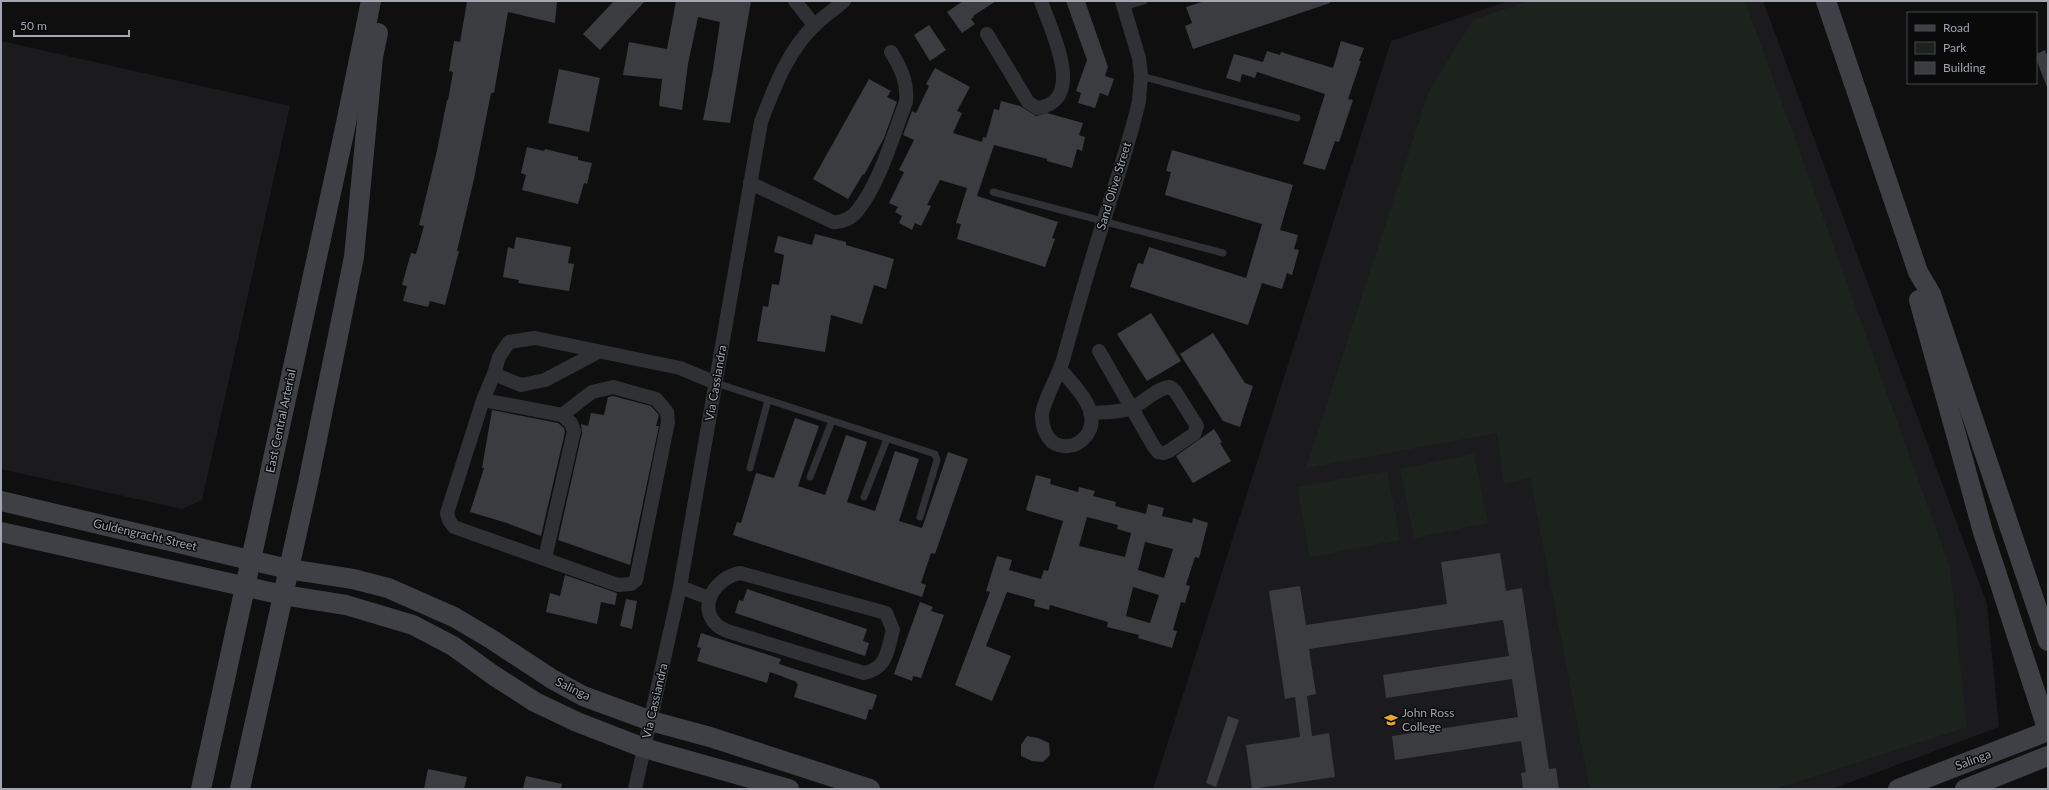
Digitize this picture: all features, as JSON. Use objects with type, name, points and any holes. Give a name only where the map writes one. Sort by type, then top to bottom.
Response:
[{"type":"street","points":[[240,789],[283,595],[354,257],[366,55],[371,1]]},
{"type":"street","points":[[366,55],[384,1]]},
{"type":"street","points":[[795,1],[814,25]]},
{"type":"street","name":"Via Cassiandra","points":[[635,789],[680,587],[761,122],[775,85],[795,50],[814,25],[844,1]]},
{"type":"street","points":[[987,34],[1028,102],[1037,108],[1049,105],[1054,101],[1060,92],[1065,74],[1041,1]]},
{"type":"street","points":[[1826,1],[1918,272],[1931,294],[2048,641]]},
{"type":"street","name":"Sand Olive Street","points":[[1060,369],[1078,388],[1090,412],[1089,432],[1076,445],[1067,447],[1057,445],[1049,438],[1042,428],[1042,414],[1060,369],[1139,101],[1141,76],[1134,39],[1123,4]]},
{"type":"street","points":[[750,183],[833,222],[845,220],[857,211],[876,178],[906,102],[907,93],[900,67],[891,52]]},
{"type":"street","name":"East Central Arterial","points":[[201,789],[252,560],[275,445],[343,141],[366,55]]},
{"type":"street","points":[[1918,272],[1919,298],[1983,532],[2048,731]]},
{"type":"street","points":[[562,415],[592,392],[613,387],[656,399],[667,412],[668,422],[636,580],[631,584],[618,585],[454,527],[448,520],[447,512],[483,400],[494,374],[499,357],[509,342],[536,338],[680,368],[716,383]]},
{"type":"street","points":[[1090,412],[1123,411],[1132,408],[1161,390],[1173,388],[1196,422],[1196,430],[1194,434],[1169,451],[1161,453],[1154,446],[1132,408],[1099,350]]},
{"type":"street","points":[[494,374],[521,385],[545,380],[598,352]]},
{"type":"street","points":[[483,400],[562,415],[571,424],[574,431],[544,558]]},
{"type":"street","name":"Guldengracht Street","points":[[1,501],[288,569]]},
{"type":"street","points":[[1,532],[283,595],[346,605],[413,625],[453,646],[493,675],[535,702],[577,722],[644,748],[789,789]]},
{"type":"street","name":"Salinga","points":[[288,569],[353,579],[388,588],[419,600],[491,639],[552,679],[583,696],[651,721],[710,737],[870,789]]},
{"type":"street","points":[[740,573],[886,613],[893,630],[884,663],[874,671],[864,674],[726,631],[716,624],[710,614],[709,598],[719,582],[729,575],[740,573]]},
{"type":"street","points":[[680,587],[709,598]]},
{"type":"street","name":"Salinga","points":[[1898,789],[2048,731]]},
{"type":"street","name":"Salinga","points":[[1965,789],[2048,756]]},
{"type":"lane","points":[[1123,4],[1144,1]]},
{"type":"lane","points":[[1141,76],[1297,118]]},
{"type":"lane","points":[[993,192],[1223,253]]},
{"type":"lane","points":[[716,383],[935,454],[937,457],[920,517]]},
{"type":"lane","points":[[750,468],[768,400]]},
{"type":"lane","points":[[810,477],[832,421]]},
{"type":"lane","points":[[864,497],[887,439]]},
{"type":"shaded area","points":[[1508,1],[1763,1],[1987,604],[1999,727],[1832,789],[1153,789],[1391,41]]},
{"type":"shaded area","points":[[1,41],[290,106],[202,500],[182,509],[1,469]]},
{"type":"green space","points":[[1528,1],[1745,1],[1950,568],[1967,727],[1775,789],[1590,789],[1530,478],[1504,484],[1497,433],[1306,468],[1429,91],[1473,20]]},
{"type":"green space","points":[[1474,454],[1488,523],[1414,538],[1400,469]]},
{"type":"green space","points":[[1387,471],[1400,540],[1310,557],[1297,487]]},
{"type":"building","points":[[467,1],[557,1],[555,23],[508,12],[494,93],[491,93],[474,179],[457,251],[459,251],[445,305],[430,301],[428,307],[403,301],[407,286],[402,285],[411,253],[416,254],[424,226],[419,225],[448,100],[453,72],[449,71],[454,41],[460,42]]},
{"type":"building","points":[[614,1],[645,1],[600,50],[583,34]]},
{"type":"building","points":[[676,1],[751,1],[730,123],[703,120],[720,22],[698,17],[688,64],[682,110],[659,106],[662,79],[623,75],[629,42],[667,49]]},
{"type":"building","points":[[963,1],[996,1],[973,16],[974,17],[971,19],[975,24],[962,33],[947,12]]},
{"type":"building","points":[[1066,1],[1085,1],[1108,67],[1105,76],[1114,79],[1108,96],[1100,93],[1095,108],[1078,103],[1081,93],[1076,91],[1087,60]]},
{"type":"building","points":[[1205,1],[1330,1],[1330,3],[1193,49],[1185,26],[1192,23],[1186,7]]},
{"type":"building","points":[[929,25],[946,50],[930,61],[914,35]]},
{"type":"building","points":[[1341,41],[1364,48],[1348,99],[1353,100],[1339,142],[1335,141],[1325,170],[1303,164],[1325,94],[1257,72],[1255,78],[1242,74],[1240,82],[1226,78],[1234,54],[1263,62],[1267,51],[1280,55],[1281,52],[1333,68]]},
{"type":"building","points":[[2045,50],[2048,58],[2047,87],[2037,62],[2037,54]]},
{"type":"building","points":[[935,68],[970,87],[957,111],[962,113],[953,133],[982,142],[983,137],[986,138],[994,109],[999,110],[1001,101],[1020,106],[1036,116],[1047,113],[1083,123],[1079,135],[1085,137],[1082,151],[1077,149],[1072,168],[1047,161],[1047,159],[994,145],[977,196],[1058,222],[1052,238],[1055,239],[1045,267],[957,239],[961,224],[956,223],[967,188],[940,180],[927,205],[931,206],[921,226],[915,223],[912,230],[899,223],[902,216],[895,212],[898,207],[889,203],[904,172],[899,170],[914,140],[903,135],[912,111],[916,113],[929,86],[926,84]]},
{"type":"building","points":[[559,69],[600,78],[589,132],[548,123]]},
{"type":"building","points":[[869,79],[891,91],[887,97],[897,102],[884,138],[864,175],[863,174],[848,199],[813,179]]},
{"type":"building","points":[[527,147],[544,151],[545,149],[578,157],[578,160],[592,163],[587,184],[584,183],[578,204],[522,190],[526,175],[521,173]]},
{"type":"building","points":[[1172,150],[1293,185],[1280,230],[1298,235],[1294,249],[1299,250],[1292,275],[1287,273],[1282,289],[1262,283],[1248,325],[1130,287],[1138,263],[1143,264],[1149,247],[1246,278],[1262,224],[1165,195],[1171,172],[1166,171]]},
{"type":"building","points":[[815,234],[846,242],[846,245],[894,259],[886,289],[874,285],[862,324],[831,315],[825,352],[757,341],[763,306],[768,307],[772,284],[779,285],[784,255],[774,252],[778,236],[812,245]]},
{"type":"building","points":[[516,237],[571,247],[568,263],[574,264],[569,291],[518,283],[519,280],[503,277],[508,247],[514,249]]},
{"type":"building","points":[[1151,313],[1181,361],[1147,381],[1117,334]]},
{"type":"building","points":[[1213,333],[1245,383],[1253,386],[1240,427],[1223,421],[1180,354]]},
{"type":"building","points":[[613,396],[651,406],[659,415],[656,426],[659,426],[630,565],[558,540],[582,433],[581,424],[588,426],[591,413],[604,415],[608,397]]},
{"type":"building","points":[[492,410],[558,423],[564,428],[565,432],[541,536],[507,523],[470,512],[484,468],[482,468]]},
{"type":"building","points":[[795,418],[819,426],[798,486],[825,495],[846,435],[867,442],[847,502],[875,511],[895,451],[919,459],[899,521],[922,528],[948,452],[968,459],[935,554],[931,553],[921,583],[926,585],[922,597],[733,535],[737,522],[741,523],[756,473],[774,478]]},
{"type":"building","points":[[1214,429],[1222,442],[1220,443],[1231,461],[1193,483],[1176,456]]},
{"type":"building","points":[[1036,475],[1051,479],[1050,484],[1078,492],[1079,487],[1095,491],[1093,496],[1116,502],[1115,506],[1146,514],[1148,504],[1164,508],[1162,516],[1192,523],[1193,518],[1208,523],[1199,558],[1195,557],[1186,585],[1190,586],[1185,603],[1181,602],[1173,630],[1177,631],[1172,648],[1138,638],[1139,635],[1107,627],[1108,622],[1050,605],[1049,610],[1034,606],[1035,600],[1007,592],[986,646],[1011,656],[992,701],[955,685],[990,592],[986,591],[997,556],[1012,560],[1009,570],[1041,579],[1044,570],[1048,571],[1063,521],[1026,510]],"holes":[[[1087,517],[1118,525],[1117,529],[1131,533],[1125,557],[1079,546]],[[1145,542],[1173,549],[1164,578],[1138,570]],[[1133,587],[1159,595],[1150,623],[1126,616]]]},
{"type":"building","points":[[1500,553],[1506,591],[1522,588],[1549,769],[1556,768],[1559,789],[1523,789],[1521,773],[1526,772],[1521,741],[1395,760],[1392,736],[1518,717],[1512,679],[1386,698],[1383,675],[1509,656],[1503,620],[1309,649],[1316,694],[1307,696],[1312,736],[1329,733],[1335,777],[1252,789],[1246,745],[1300,737],[1295,697],[1285,699],[1269,591],[1300,586],[1306,625],[1447,604],[1441,562]]},
{"type":"building","points":[[565,575],[617,593],[615,605],[601,602],[597,624],[546,612],[550,593],[560,596]]},
{"type":"building","points":[[747,589],[867,629],[863,641],[869,643],[865,656],[735,613],[739,600],[743,601]]},
{"type":"building","points":[[626,599],[637,601],[632,629],[620,626]]},
{"type":"building","points":[[920,602],[933,607],[931,611],[944,615],[921,678],[913,676],[912,681],[894,674]]},
{"type":"building","points":[[701,633],[781,659],[779,664],[877,695],[872,710],[869,709],[866,720],[794,697],[798,684],[796,684],[797,682],[770,672],[767,683],[697,661],[701,648],[697,647]]},
{"type":"building","points":[[1228,716],[1239,720],[1216,787],[1206,783]]},
{"type":"building","points":[[1027,736],[1038,738],[1049,743],[1050,755],[1043,762],[1032,761],[1021,756],[1021,745]]},
{"type":"building","points":[[428,769],[467,777],[464,789],[424,789]]},
{"type":"building","points":[[526,776],[562,784],[561,789],[523,789]]},
{"type":"place","name":"John Ross College","points":[[1391,720]]}]
